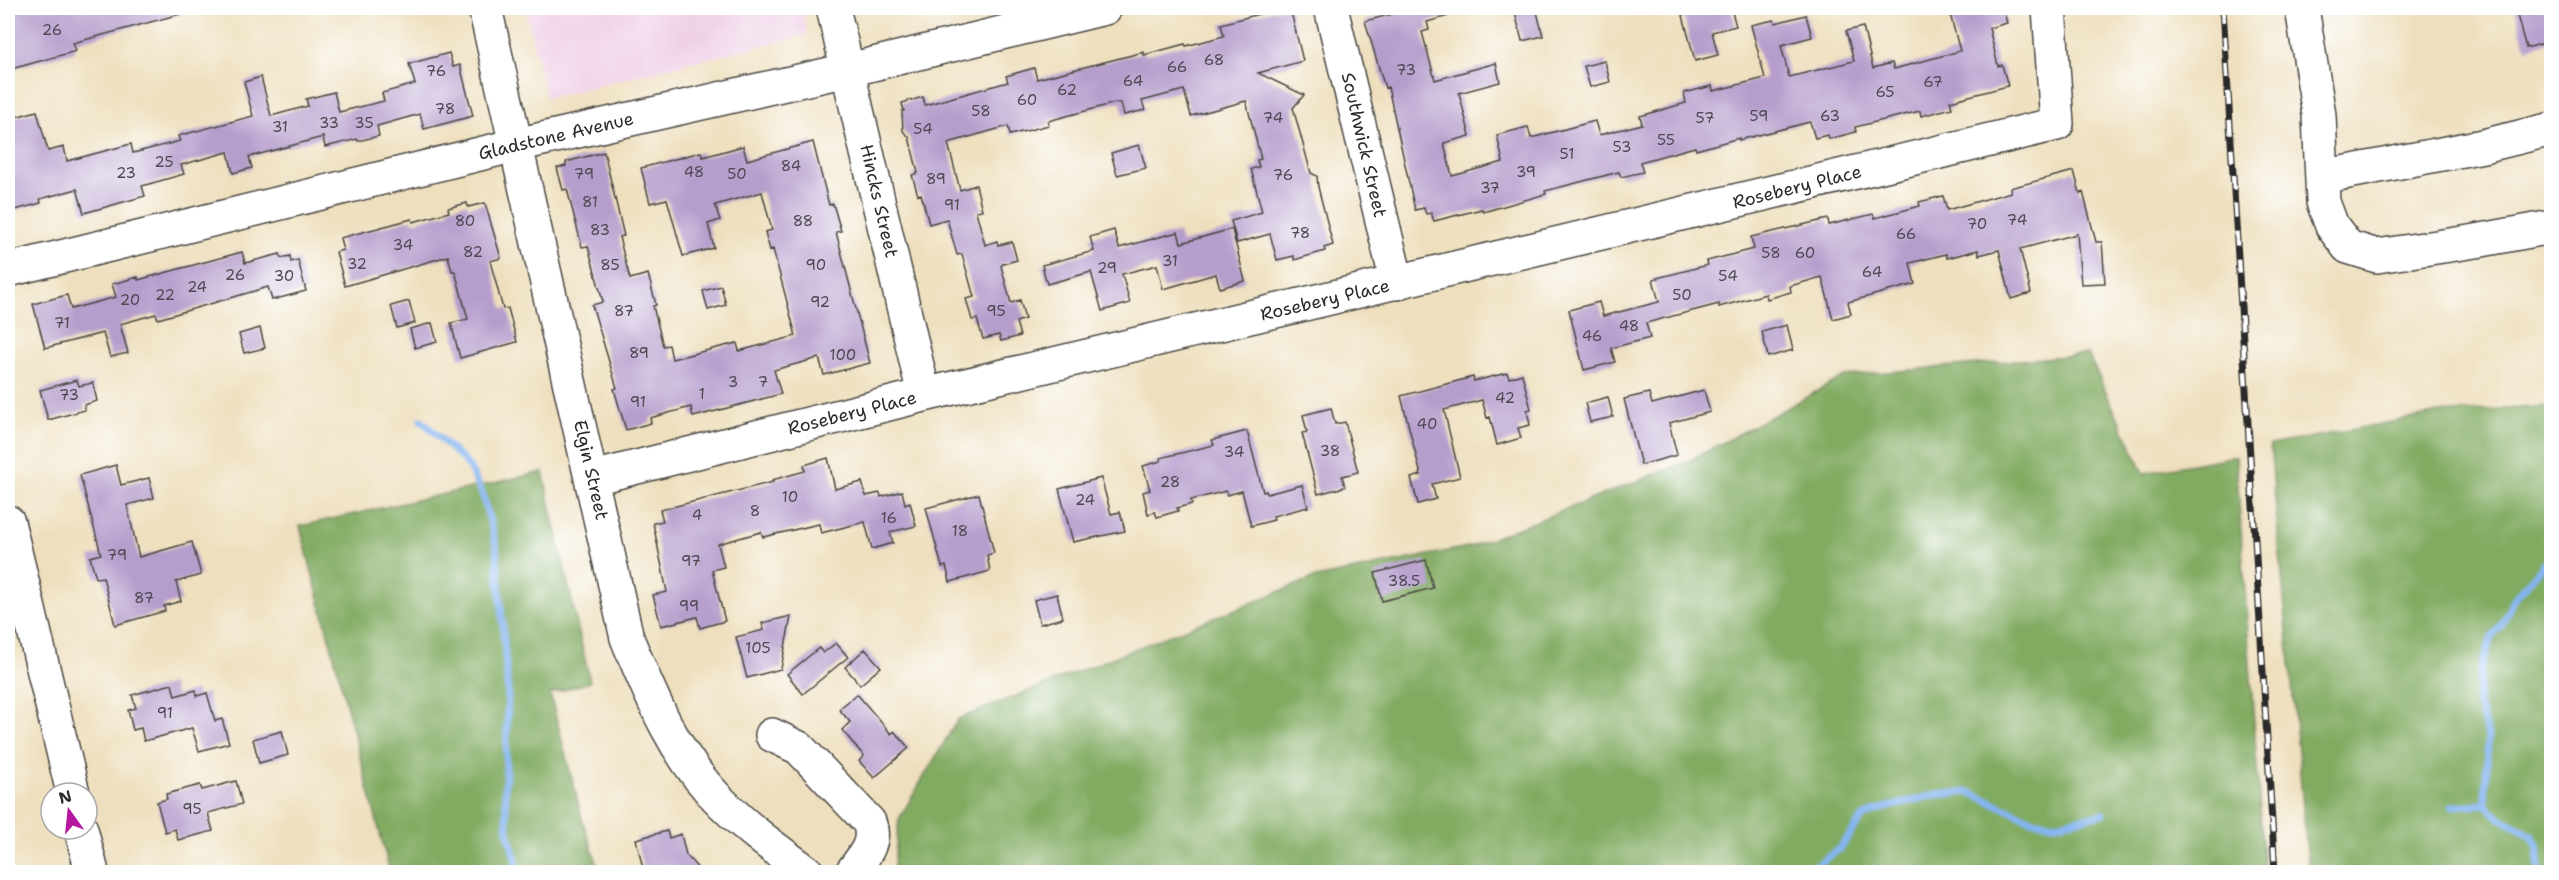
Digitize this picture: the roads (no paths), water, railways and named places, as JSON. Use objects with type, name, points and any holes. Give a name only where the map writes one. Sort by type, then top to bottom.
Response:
[{"type":"street","name":"Elgin Street","points":[[485,8],[593,478],[627,638],[667,730],[708,789],[768,844],[807,873]]},
{"type":"street","name":"Hincks Street","points":[[833,8],[924,394]]},
{"type":"street","name":"Gladstone Avenue","points":[[8,270],[516,145],[848,70],[1105,8]]},
{"type":"street","name":"Southwick Street","points":[[1331,8],[1397,283]]},
{"type":"street","name":"Rosebery Place","points":[[593,478],[924,394],[2057,124],[2049,8]]},
{"type":"street","points":[[2302,8],[2319,115],[2324,202],[2332,226],[2348,247],[2377,256],[2552,227]]},
{"type":"street","points":[[2322,177],[2484,146],[2552,129]]},
{"type":"street","points":[[8,526],[70,781]]},
{"type":"street","points":[[772,735],[799,748],[869,822],[874,833],[872,843],[852,873]]},
{"type":"street","points":[[84,841],[92,873]]},
{"type":"waterway","points":[[421,420],[468,465],[482,493],[496,544],[508,692],[505,793],[508,833],[519,872]]},
{"type":"waterway","points":[[2485,804],[2488,737],[2478,703],[2480,671],[2492,637],[2502,624],[2513,600],[2552,555]]},
{"type":"waterway","points":[[1799,872],[1820,863],[1840,848],[1863,817],[1878,810],[1933,795],[1969,792],[2032,820],[2054,824],[2103,814]]},
{"type":"waterway","points":[[2451,806],[2485,804],[2499,817],[2532,836],[2537,845],[2539,872]]},
{"type":"waterway","points":[[1292,872],[1324,872]]},
{"type":"railway","points":[[2223,8],[2275,872]]}]
